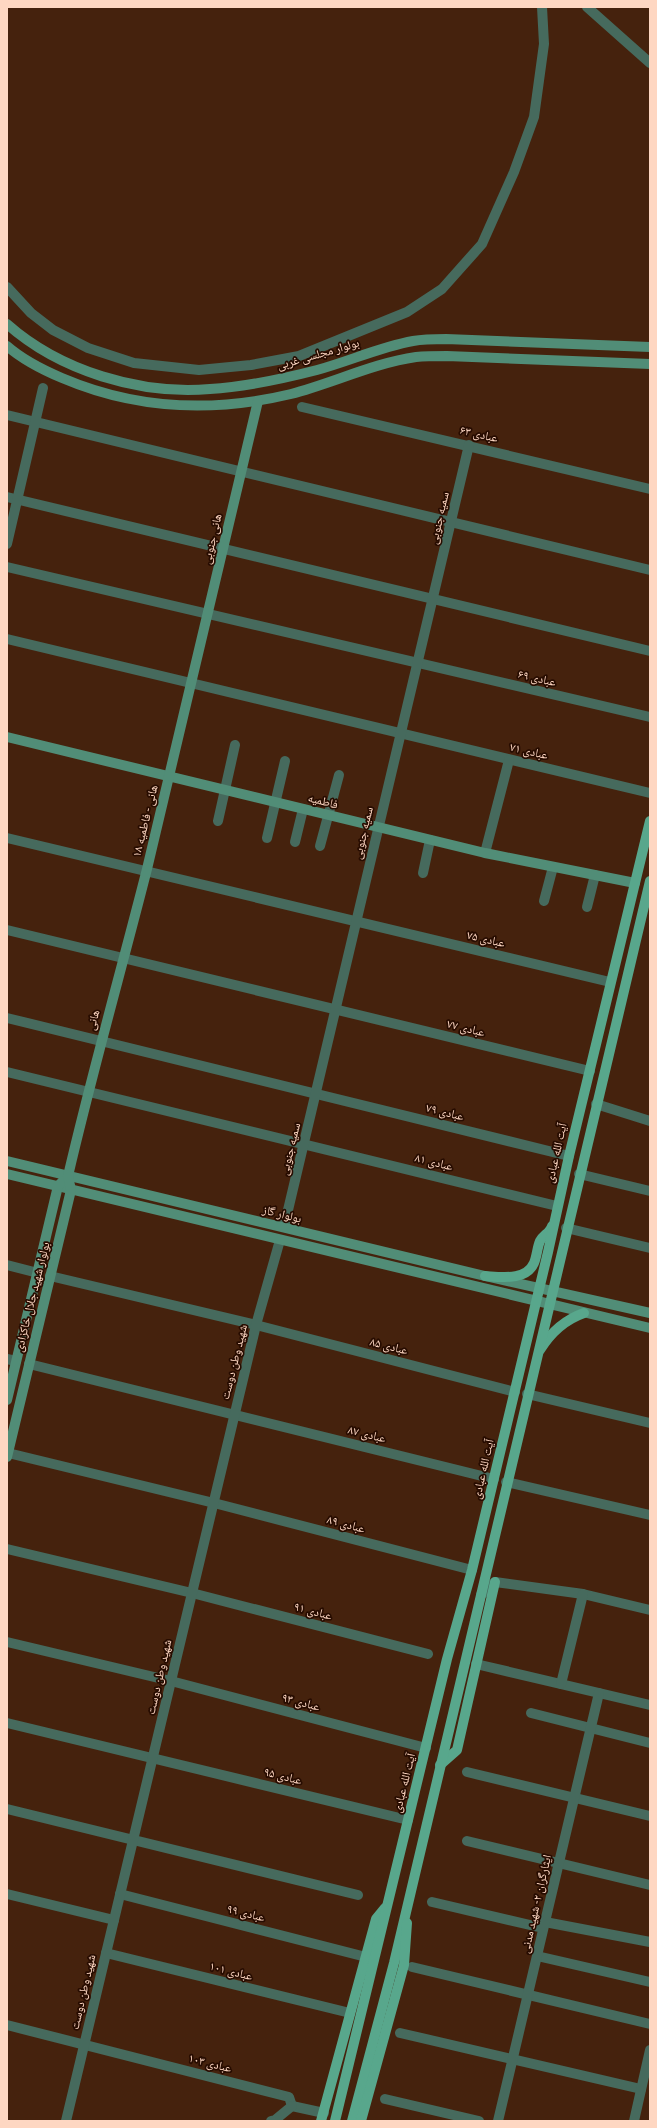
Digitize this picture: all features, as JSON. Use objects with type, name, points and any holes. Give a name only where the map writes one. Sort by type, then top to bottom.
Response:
[{"type":"main road","name":"بولوار مجلسی غربی","points":[[7,324],[20,336],[54,356],[81,368],[114,380],[178,390],[209,390],[255,384],[320,369],[390,346],[414,341],[446,339],[650,348]]},
{"type":"main road","points":[[7,346],[46,371],[109,396],[176,407],[210,406],[258,401],[325,385],[394,362],[416,357],[446,356],[650,364]]},
{"type":"main road","name":"هانی جنوبی","points":[[192,684],[258,401]]},
{"type":"main road","name":"هانی - فاطمیه ۱۸","points":[[146,871],[192,684]]},
{"type":"main road","name":"فاطمیه","points":[[7,737],[377,828],[485,853],[635,883]]},
{"type":"main road","name":"آیت الله عبادی","points":[[335,2121],[447,1659],[472,1570],[540,1288],[552,1225],[650,821]]},
{"type":"main road","name":"هانی","points":[[68,1176],[88,1091],[146,871]]},
{"type":"main road","points":[[352,2121],[407,1907],[566,1228],[650,881]]},
{"type":"main road","name":"بولوار گاز","points":[[7,1161],[485,1276],[650,1313]]},
{"type":"main road","points":[[7,1174],[536,1302],[650,1328]]},
{"type":"main road","points":[[7,1400],[12,1360],[38,1273],[58,1186],[68,1176]]},
{"type":"main road","points":[[68,1176],[71,1190]]},
{"type":"main road","name":"بولوار شهید جلال خاکزادی","points":[[8,1455],[71,1190]]},
{"type":"main road","points":[[485,1276],[515,1277],[526,1272],[532,1267],[540,1241],[551,1230],[552,1225]]},
{"type":"main road","points":[[536,1355],[547,1339],[560,1325],[572,1317],[584,1313]]},
{"type":"main road","points":[[440,1765],[457,1750],[495,1582]]},
{"type":"main road","points":[[477,1611],[484,1628]]},
{"type":"main road","points":[[447,1659],[464,1663]]},
{"type":"main road","points":[[323,2117],[376,1919],[388,1903]]},
{"type":"main road","points":[[361,2121],[404,1965],[408,1931],[407,1907]]},
{"type":"street","points":[[7,286],[31,313],[53,330],[88,348],[134,363],[199,370],[251,365],[299,356],[407,312],[442,289],[482,244],[514,172],[534,117],[544,44],[542,7]]},
{"type":"street","points":[[587,7],[650,62]]},
{"type":"street","points":[[7,544],[12,498],[35,422],[43,388]]},
{"type":"street","name":"عبادی ۶۳","points":[[302,406],[650,489]]},
{"type":"street","points":[[7,415],[650,570]]},
{"type":"street","name":"سمیه جنوبی","points":[[284,1228],[377,828],[402,734],[469,445]]},
{"type":"street","points":[[12,498],[650,652]]},
{"type":"street","name":"عبادی ۶۹","points":[[7,567],[650,717]]},
{"type":"street","name":"عبادی ۷۱","points":[[7,639],[650,793]]},
{"type":"street","points":[[218,821],[236,745]]},
{"type":"street","points":[[485,853],[509,760]]},
{"type":"street","points":[[267,838],[285,762]]},
{"type":"street","points":[[320,846],[339,775]]},
{"type":"street","points":[[295,842],[303,809]]},
{"type":"street","name":"عبادی ۷۵","points":[[7,838],[610,982]]},
{"type":"street","points":[[423,872],[430,840]]},
{"type":"street","points":[[544,901],[552,867]]},
{"type":"street","points":[[587,907],[595,875]]},
{"type":"street","name":"عبادی ۷۷","points":[[7,930],[590,1071]]},
{"type":"street","name":"عبادی ۷۹","points":[[7,1018],[569,1156]]},
{"type":"street","name":"عبادی ۸۱","points":[[7,1072],[557,1206]]},
{"type":"street","points":[[596,1104],[650,1121]]},
{"type":"street","points":[[579,1174],[650,1191]]},
{"type":"street","points":[[566,1228],[650,1248]]},
{"type":"street","name":"شهید وطن دوست","points":[[66,2121],[256,1325],[280,1240]]},
{"type":"street","points":[[7,1265],[38,1273]]},
{"type":"street","name":"عبادی ۸۵","points":[[50,1276],[256,1325],[515,1392]]},
{"type":"street","name":"عبادی ۸۷","points":[[29,1364],[494,1479]]},
{"type":"street","points":[[527,1394],[650,1423]]},
{"type":"street","name":"عبادی ۸۹","points":[[8,1455],[214,1503],[472,1570]]},
{"type":"street","points":[[506,1482],[650,1515]]},
{"type":"street","name":"عبادی ۹۱","points":[[7,1549],[192,1593],[428,1654]]},
{"type":"street","points":[[481,1595],[495,1582],[583,1594],[650,1610]]},
{"type":"street","points":[[561,1684],[583,1594]]},
{"type":"street","name":"عبادی ۹۳","points":[[7,1642],[171,1682],[426,1748]]},
{"type":"street","points":[[476,1664],[650,1705]]},
{"type":"street","name":"ایثارگران ۲- شهید مدنی","points":[[498,2121],[599,1693]]},
{"type":"street","points":[[531,1713],[650,1743]]},
{"type":"street","name":"عبادی ۹۵","points":[[7,1723],[408,1820]]},
{"type":"street","points":[[467,1772],[650,1816]]},
{"type":"street","points":[[7,1809],[134,1838],[358,1895]]},
{"type":"street","points":[[467,1841],[650,1885]]},
{"type":"street","points":[[7,1894],[114,1920]]},
{"type":"street","name":"عبادی ۹۹","points":[[120,1894],[366,1956]]},
{"type":"street","points":[[432,1902],[544,1925],[650,1942]]},
{"type":"street","name":"عبادی ۱۰۱","points":[[106,1953],[350,2013]]},
{"type":"street","points":[[537,1956],[650,1982]]},
{"type":"street","points":[[412,1967],[650,2024]]},
{"type":"street","points":[[7,2025],[84,2044]]},
{"type":"street","points":[[400,2033],[641,2089]]},
{"type":"street","name":"عبادی ۱۰۳","points":[[84,2044],[289,2097],[292,2106],[323,2117]]},
{"type":"street","points":[[635,2121],[650,2051]]},
{"type":"street","points":[[385,2099],[479,2121]]},
{"type":"street","points":[[271,2121],[275,2120],[292,2106]]}]
